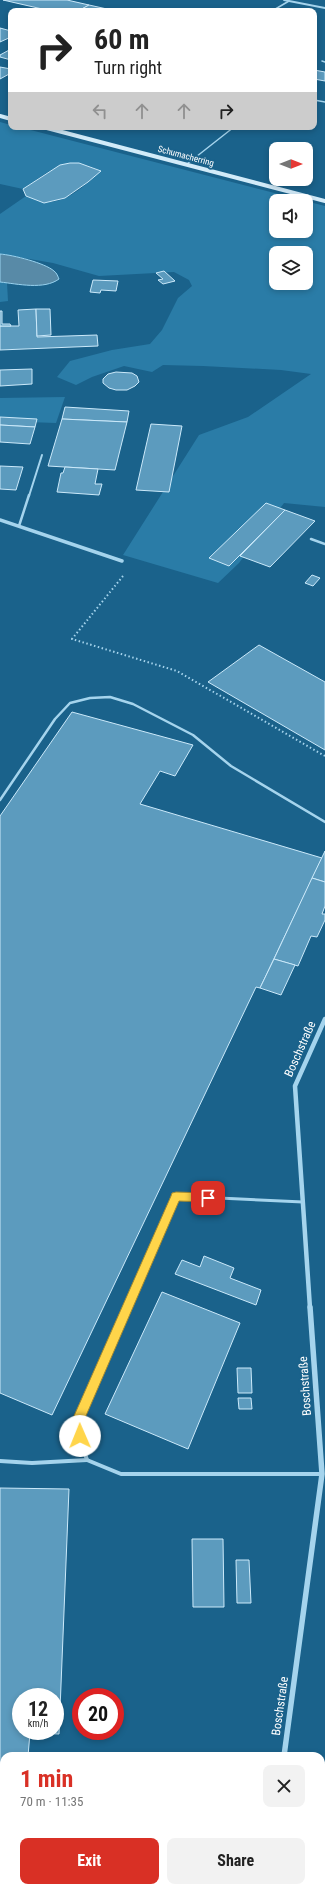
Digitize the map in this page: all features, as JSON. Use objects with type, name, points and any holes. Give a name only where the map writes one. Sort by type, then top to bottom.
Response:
[{"type":"main road","name":"Schumacherring","points":[[56,130],[325,201]]},
{"type":"street","points":[[284,0],[325,8]]},
{"type":"street","points":[[0,520],[122,561]]},
{"type":"street","name":"Boschstraße","points":[[285,1752],[324,1474],[295,1086],[325,1019]]},
{"type":"lane","points":[[277,8],[289,1]]},
{"type":"lane","points":[[187,164],[230,130]]},
{"type":"lane","points":[[19,526],[42,455]]},
{"type":"lane","points":[[311,539],[325,544]]},
{"type":"lane","points":[[0,800],[55,719],[70,703],[90,698],[110,697],[133,704],[193,735],[231,766],[325,822]]},
{"type":"lane","points":[[87,1460],[76,1425],[176,1196],[303,1202]]},
{"type":"lane","points":[[0,1461],[32,1463],[87,1460],[121,1474],[324,1474]]},
{"type":"path","points":[[122,561],[132,565],[72,639],[178,670],[325,756]]},
{"type":"shaded area","points":[[0,122],[8,124],[8,130],[31,130],[279,194],[269,194],[269,238],[313,238],[313,203],[325,206],[325,507],[284,503],[239,563],[218,583],[123,555],[199,435],[248,417],[311,374],[281,370],[163,365],[152,372],[124,366],[92,377],[76,385],[57,377],[70,361],[112,350],[150,344],[162,330],[178,298],[192,286],[189,280],[174,272],[99,276],[53,263],[0,254],[0,214],[26,196],[44,202],[52,202],[68,197],[100,171],[88,166],[77,164],[59,166],[23,189],[0,184]]},
{"type":"shaded area","points":[[0,254],[13,256],[44,265],[55,272],[59,279],[46,284],[38,285],[0,282]]},
{"type":"shaded area","points":[[0,282],[7,283],[8,301],[0,302]]},
{"type":"shaded area","points":[[65,397],[56,423],[0,421],[0,398]]},
{"type":"building","points":[[3,0],[67,0],[89,5],[84,8],[38,8]]},
{"type":"building","points":[[89,5],[102,8],[84,8]]},
{"type":"building","points":[[0,28],[8,30],[8,38],[0,42]]},
{"type":"building","points":[[8,51],[8,59],[0,57],[0,55]]},
{"type":"building","points":[[0,67],[8,68],[8,75],[0,79]]},
{"type":"building","points":[[317,71],[325,72],[325,81],[317,80]]},
{"type":"building","points":[[79,163],[101,171],[65,198],[44,203],[26,196],[23,189],[60,165]]},
{"type":"building","points":[[164,271],[175,281],[163,284],[158,280],[163,279],[156,273]]},
{"type":"building","points":[[93,280],[118,281],[116,291],[101,290],[100,293],[90,292]]},
{"type":"building","points":[[36,309],[37,337],[97,335],[98,346],[0,350],[0,326],[19,326],[18,310]]},
{"type":"building","points":[[36,309],[50,309],[51,335],[37,336]]},
{"type":"building","points":[[0,311],[2,311],[2,324],[10,324],[11,326],[0,326]]},
{"type":"building","points":[[32,369],[32,384],[0,386],[0,370]]},
{"type":"building","points":[[116,372],[132,373],[137,376],[139,382],[127,390],[116,390],[109,388],[103,383],[103,379],[108,374]]},
{"type":"building","points":[[65,407],[129,411],[127,422],[62,419]]},
{"type":"building","points":[[0,417],[37,419],[35,427],[0,425]]},
{"type":"building","points":[[62,419],[127,422],[115,470],[48,466]]},
{"type":"building","points":[[151,424],[182,426],[169,492],[136,490]]},
{"type":"building","points":[[0,425],[35,427],[30,444],[0,442]]},
{"type":"building","points":[[0,466],[23,467],[16,490],[0,489]]},
{"type":"building","points":[[65,467],[98,469],[95,484],[102,484],[99,495],[57,492],[61,473],[63,473]]},
{"type":"building","points":[[266,503],[285,510],[229,566],[209,558]]},
{"type":"building","points":[[285,510],[315,521],[270,567],[240,556]]},
{"type":"building","points":[[312,575],[320,578],[313,586],[305,583]]},
{"type":"building","points":[[259,645],[325,682],[325,750],[208,682]]},
{"type":"building","points":[[72,712],[193,745],[175,776],[160,771],[140,804],[322,858],[260,988],[256,987],[52,1415],[0,1393],[0,816]]},
{"type":"building","points":[[325,851],[325,882],[312,878]]},
{"type":"building","points":[[312,878],[325,882],[325,906],[322,914],[325,914],[325,920],[317,937],[311,936],[298,966],[274,959]]},
{"type":"building","points":[[274,959],[295,965],[281,995],[260,988]]},
{"type":"building","points":[[204,1256],[234,1268],[230,1278],[261,1290],[256,1305],[175,1274],[182,1260],[200,1267]]},
{"type":"building","points":[[162,1292],[240,1323],[188,1449],[105,1414]]},
{"type":"building","points":[[237,1368],[251,1368],[252,1393],[238,1393]]},
{"type":"building","points":[[238,1398],[251,1398],[252,1409],[239,1409]]},
{"type":"building","points":[[0,1488],[69,1489],[61,1688],[12,1688],[12,1740],[29,1740],[28,1752],[0,1752]]},
{"type":"building","points":[[192,1539],[223,1539],[224,1607],[193,1607]]},
{"type":"building","points":[[236,1560],[249,1560],[251,1603],[237,1603]]},
{"type":"route","points":[[80,1436],[76,1425],[176,1196],[208,1198]]}]
